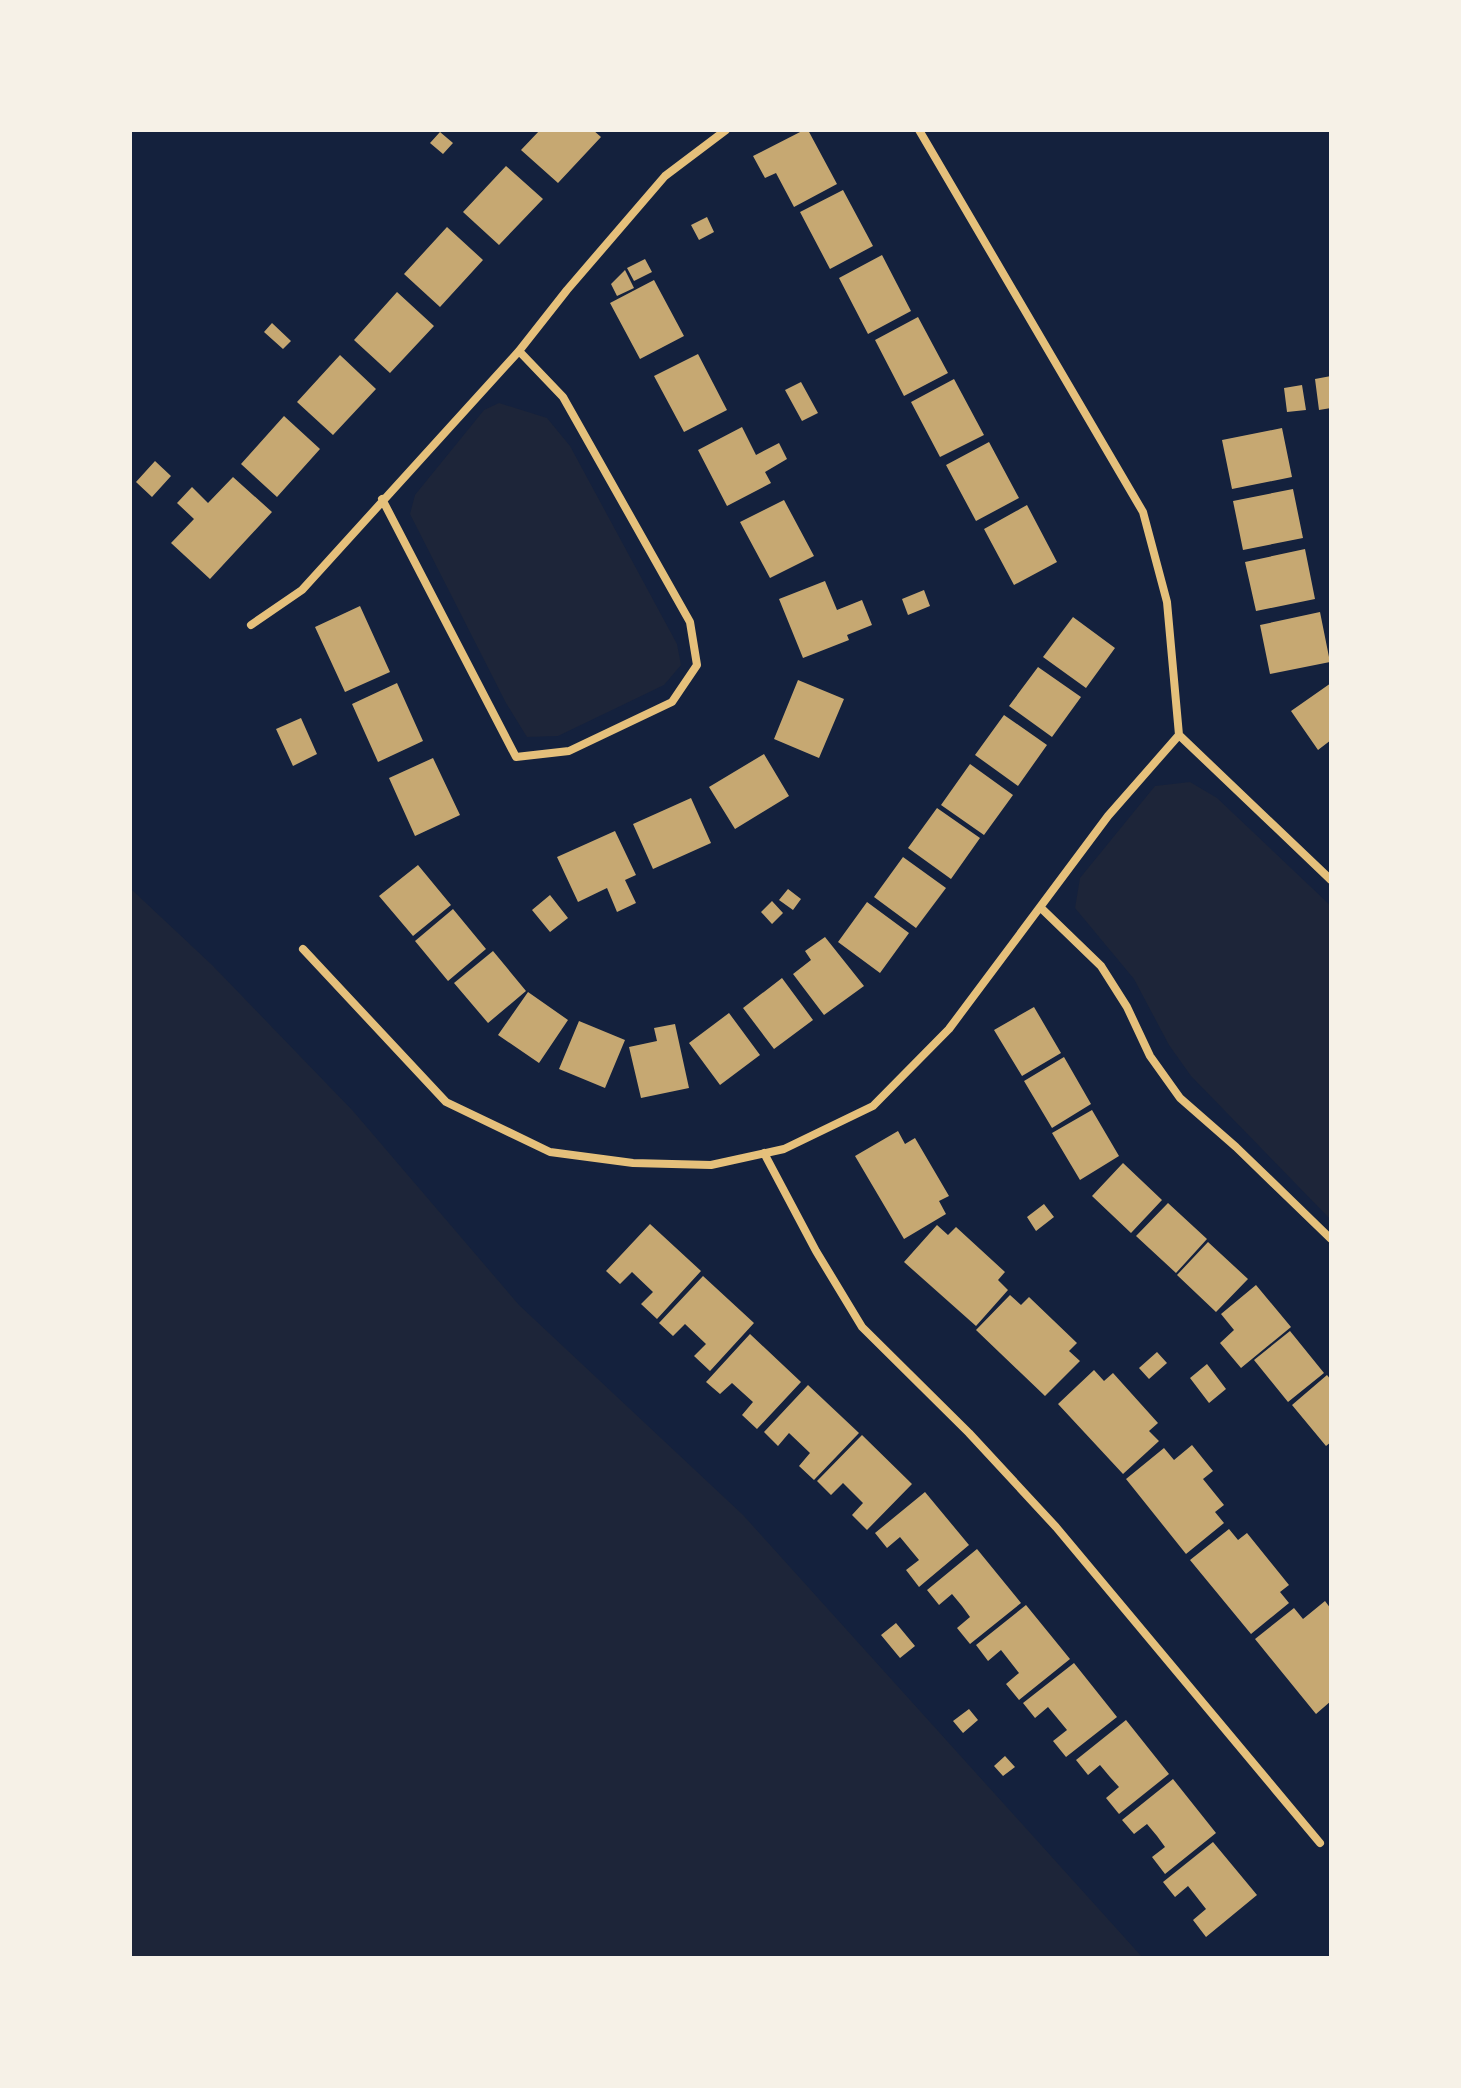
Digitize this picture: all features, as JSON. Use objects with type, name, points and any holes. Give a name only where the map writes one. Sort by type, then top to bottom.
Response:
[{"type":"street","points":[[251,625],[302,590],[519,351],[665,176],[726,130]]},
{"type":"street","points":[[919,130],[1143,512],[1167,602],[1179,735],[1331,880]]},
{"type":"street","points":[[382,499],[516,757],[569,751],[672,702],[697,665],[690,622],[563,397],[519,351]]},
{"type":"street","points":[[303,949],[446,1102],[550,1152],[633,1163],[711,1165],[784,1149],[873,1106],[949,1029],[1108,816],[1179,735]]},
{"type":"street","points":[[1040,907],[1101,966],[1127,1007],[1150,1056],[1180,1098],[1236,1147],[1331,1239]]},
{"type":"street","points":[[764,1153],[816,1251],[862,1327],[969,1433],[1056,1527],[1320,1843]]},
{"type":"shaded area","points":[[499,403],[547,418],[570,446],[677,644],[681,665],[664,685],[558,736],[527,737],[506,703],[410,514],[415,495],[484,410]]},
{"type":"shaded area","points":[[1190,782],[1217,798],[1331,906],[1331,1220],[1191,1076],[1169,1045],[1134,979],[1075,908],[1080,878],[1155,786]]},
{"type":"shaded area","points":[[130,888],[212,965],[353,1111],[519,1305],[743,1515],[1143,1958],[130,1958]]},
{"type":"building","points":[[540,130],[593,130],[601,137],[558,183],[521,150]]},
{"type":"building","points":[[808,130],[837,184],[794,207],[776,173],[765,178],[753,156]]},
{"type":"building","points":[[440,132],[453,143],[443,154],[430,143]]},
{"type":"building","points":[[506,166],[543,199],[499,245],[463,212]]},
{"type":"building","points":[[843,190],[873,246],[830,269],[800,212]]},
{"type":"building","points":[[707,217],[714,232],[699,240],[691,225]]},
{"type":"building","points":[[447,227],[483,260],[440,307],[404,274]]},
{"type":"building","points":[[882,255],[911,311],[868,334],[839,278]]},
{"type":"building","points":[[645,259],[652,272],[634,281],[627,268]]},
{"type":"building","points":[[625,270],[634,288],[617,296],[611,284]]},
{"type":"building","points":[[654,280],[684,336],[640,359],[610,303]]},
{"type":"building","points":[[397,292],[434,326],[390,373],[354,340]]},
{"type":"building","points":[[918,317],[948,373],[904,396],[875,340]]},
{"type":"building","points":[[272,323],[291,341],[283,349],[264,332]]},
{"type":"building","points":[[698,354],[727,410],[684,432],[654,376]]},
{"type":"building","points":[[340,355],[376,389],[333,435],[297,402]]},
{"type":"building","points":[[1331,376],[1331,408],[1319,410],[1315,379]]},
{"type":"building","points":[[954,379],[984,435],[940,457],[911,402]]},
{"type":"building","points":[[801,382],[818,413],[802,421],[785,390]]},
{"type":"building","points":[[1302,385],[1306,410],[1287,412],[1284,388]]},
{"type":"building","points":[[284,416],[320,449],[277,497],[241,464]]},
{"type":"building","points":[[742,427],[756,455],[779,443],[787,459],[765,472],[771,483],[727,506],[698,450]]},
{"type":"building","points":[[1282,428],[1292,477],[1232,489],[1222,440]]},
{"type":"building","points":[[989,442],[1019,498],[976,521],[946,465]]},
{"type":"building","points":[[155,461],[171,476],[152,497],[136,482]]},
{"type":"building","points":[[233,477],[272,512],[210,579],[171,543],[194,519],[177,503],[192,487],[208,503]]},
{"type":"building","points":[[1293,489],[1303,538],[1243,550],[1233,501]]},
{"type":"building","points":[[784,500],[814,556],[770,578],[740,522]]},
{"type":"building","points":[[1027,505],[1057,562],[1014,585],[984,529]]},
{"type":"building","points":[[1305,549],[1315,599],[1256,611],[1245,562]]},
{"type":"building","points":[[825,581],[837,610],[862,600],[872,625],[847,635],[849,640],[803,658],[779,599]]},
{"type":"building","points":[[924,590],[930,606],[908,615],[902,599]]},
{"type":"building","points":[[360,606],[390,672],[345,692],[315,627]]},
{"type":"building","points":[[1320,612],[1330,662],[1270,674],[1260,625]]},
{"type":"building","points":[[1073,617],[1115,648],[1086,688],[1043,657]]},
{"type":"building","points":[[1038,667],[1081,697],[1052,737],[1009,706]]},
{"type":"building","points":[[798,680],[844,699],[819,758],[774,739]]},
{"type":"building","points":[[397,683],[423,741],[378,762],[352,704]]},
{"type":"building","points":[[1331,683],[1331,740],[1318,750],[1291,711]]},
{"type":"building","points":[[1004,715],[1047,745],[1018,786],[975,755]]},
{"type":"building","points":[[301,718],[317,754],[293,766],[276,729]]},
{"type":"building","points":[[764,754],[789,796],[735,829],[709,787]]},
{"type":"building","points":[[433,758],[460,815],[415,836],[389,778]]},
{"type":"building","points":[[970,764],[1013,795],[984,835],[941,805]]},
{"type":"building","points":[[691,798],[711,843],[653,869],[633,824]]},
{"type":"building","points":[[937,808],[980,838],[951,879],[908,848]]},
{"type":"building","points":[[615,831],[636,875],[625,880],[636,903],[617,912],[607,888],[578,902],[557,857]]},
{"type":"building","points":[[903,857],[946,888],[916,928],[874,897]]},
{"type":"building","points":[[418,865],[451,905],[413,936],[379,896]]},
{"type":"building","points":[[788,889],[801,899],[793,910],[779,900]]},
{"type":"building","points":[[550,895],[568,918],[550,932],[532,910]]},
{"type":"building","points":[[772,901],[783,913],[772,924],[761,912]]},
{"type":"building","points":[[867,902],[909,933],[880,973],[838,942]]},
{"type":"building","points":[[453,909],[486,949],[448,981],[415,941]]},
{"type":"building","points":[[825,937],[864,986],[824,1015],[793,974],[811,960],[805,951]]},
{"type":"building","points":[[493,951],[526,991],[488,1023],[454,983]]},
{"type":"building","points":[[782,978],[813,1020],[774,1049],[743,1008]]},
{"type":"building","points":[[528,992],[568,1020],[539,1063],[498,1035]]},
{"type":"building","points":[[1034,1007],[1061,1053],[1022,1076],[994,1030]]},
{"type":"building","points":[[729,1013],[760,1055],[720,1085],[689,1043]]},
{"type":"building","points":[[579,1021],[625,1040],[605,1088],[559,1069]]},
{"type":"building","points":[[675,1024],[689,1088],[641,1098],[629,1047],[657,1041],[654,1028]]},
{"type":"building","points":[[1064,1057],[1091,1104],[1052,1128],[1024,1081]]},
{"type":"building","points":[[1092,1110],[1119,1156],[1080,1180],[1052,1133]]},
{"type":"building","points":[[898,1131],[905,1144],[915,1138],[949,1196],[939,1201],[946,1214],[904,1239],[855,1156]]},
{"type":"building","points":[[1123,1163],[1162,1200],[1131,1233],[1092,1196]]},
{"type":"building","points":[[1168,1203],[1207,1239],[1176,1273],[1136,1236]]},
{"type":"building","points":[[1044,1204],[1054,1217],[1036,1231],[1027,1217]]},
{"type":"building","points":[[650,1224],[701,1271],[657,1319],[641,1304],[653,1292],[632,1272],[620,1284],[606,1271]]},
{"type":"building","points":[[937,1225],[948,1235],[956,1227],[1005,1272],[998,1280],[1008,1290],[976,1326],[904,1262]]},
{"type":"building","points":[[1208,1242],[1248,1279],[1216,1312],[1177,1275]]},
{"type":"building","points":[[703,1276],[754,1323],[710,1371],[694,1356],[706,1344],[685,1324],[673,1336],[659,1323]]},
{"type":"building","points":[[1256,1285],[1291,1327],[1241,1368],[1220,1343],[1234,1330],[1221,1314]]},
{"type":"building","points":[[1010,1295],[1021,1305],[1029,1297],[1077,1343],[1069,1351],[1080,1361],[1045,1396],[976,1330]]},
{"type":"building","points":[[1290,1331],[1324,1373],[1288,1402],[1254,1360]]},
{"type":"building","points":[[750,1334],[801,1382],[757,1429],[742,1415],[753,1402],[732,1383],[720,1394],[706,1382]]},
{"type":"building","points":[[1157,1352],[1167,1363],[1149,1379],[1139,1368]]},
{"type":"building","points":[[1207,1364],[1226,1389],[1209,1403],[1190,1378]]},
{"type":"building","points":[[1094,1370],[1104,1381],[1113,1373],[1158,1423],[1149,1431],[1159,1441],[1123,1474],[1058,1404]]},
{"type":"building","points":[[1327,1375],[1331,1380],[1331,1442],[1326,1446],[1292,1405]]},
{"type":"building","points":[[808,1385],[859,1433],[814,1480],[799,1466],[810,1453],[789,1433],[778,1446],[764,1432]]},
{"type":"building","points":[[862,1435],[912,1484],[867,1530],[852,1515],[863,1503],[843,1483],[831,1495],[817,1481]]},
{"type":"building","points":[[1192,1445],[1213,1471],[1203,1479],[1224,1505],[1215,1512],[1224,1523],[1186,1554],[1126,1479],[1164,1448],[1174,1460]]},
{"type":"building","points":[[925,1492],[969,1545],[919,1587],[906,1570],[919,1560],[900,1537],[887,1548],[875,1533]]},
{"type":"building","points":[[1229,1529],[1238,1540],[1247,1533],[1289,1585],[1280,1592],[1289,1603],[1251,1634],[1190,1560]]},
{"type":"building","points":[[977,1549],[1021,1603],[970,1644],[957,1628],[970,1617],[962,1606],[952,1594],[939,1605],[927,1590]]},
{"type":"building","points":[[1325,1601],[1331,1609],[1331,1701],[1316,1714],[1255,1639],[1294,1608],[1303,1619]]},
{"type":"building","points":[[1026,1605],[1070,1659],[1019,1700],[1006,1684],[1019,1673],[1001,1650],[988,1661],[976,1645]]},
{"type":"building","points":[[896,1623],[915,1646],[900,1658],[881,1635]]},
{"type":"building","points":[[1074,1663],[1117,1717],[1066,1757],[1053,1741],[1067,1730],[1048,1707],[1035,1718],[1023,1703]]},
{"type":"building","points":[[969,1709],[978,1720],[963,1733],[953,1721]]},
{"type":"building","points":[[1126,1720],[1169,1774],[1119,1814],[1106,1798],[1119,1787],[1100,1765],[1088,1775],[1076,1760]]},
{"type":"building","points":[[1005,1756],[1015,1767],[1003,1776],[994,1766]]},
{"type":"building","points":[[1173,1779],[1216,1833],[1165,1874],[1152,1857],[1165,1847],[1157,1836],[1147,1824],[1134,1834],[1122,1820]]},
{"type":"building","points":[[1213,1842],[1257,1895],[1206,1937],[1193,1920],[1206,1909],[1188,1886],[1175,1897],[1163,1882]]}]
